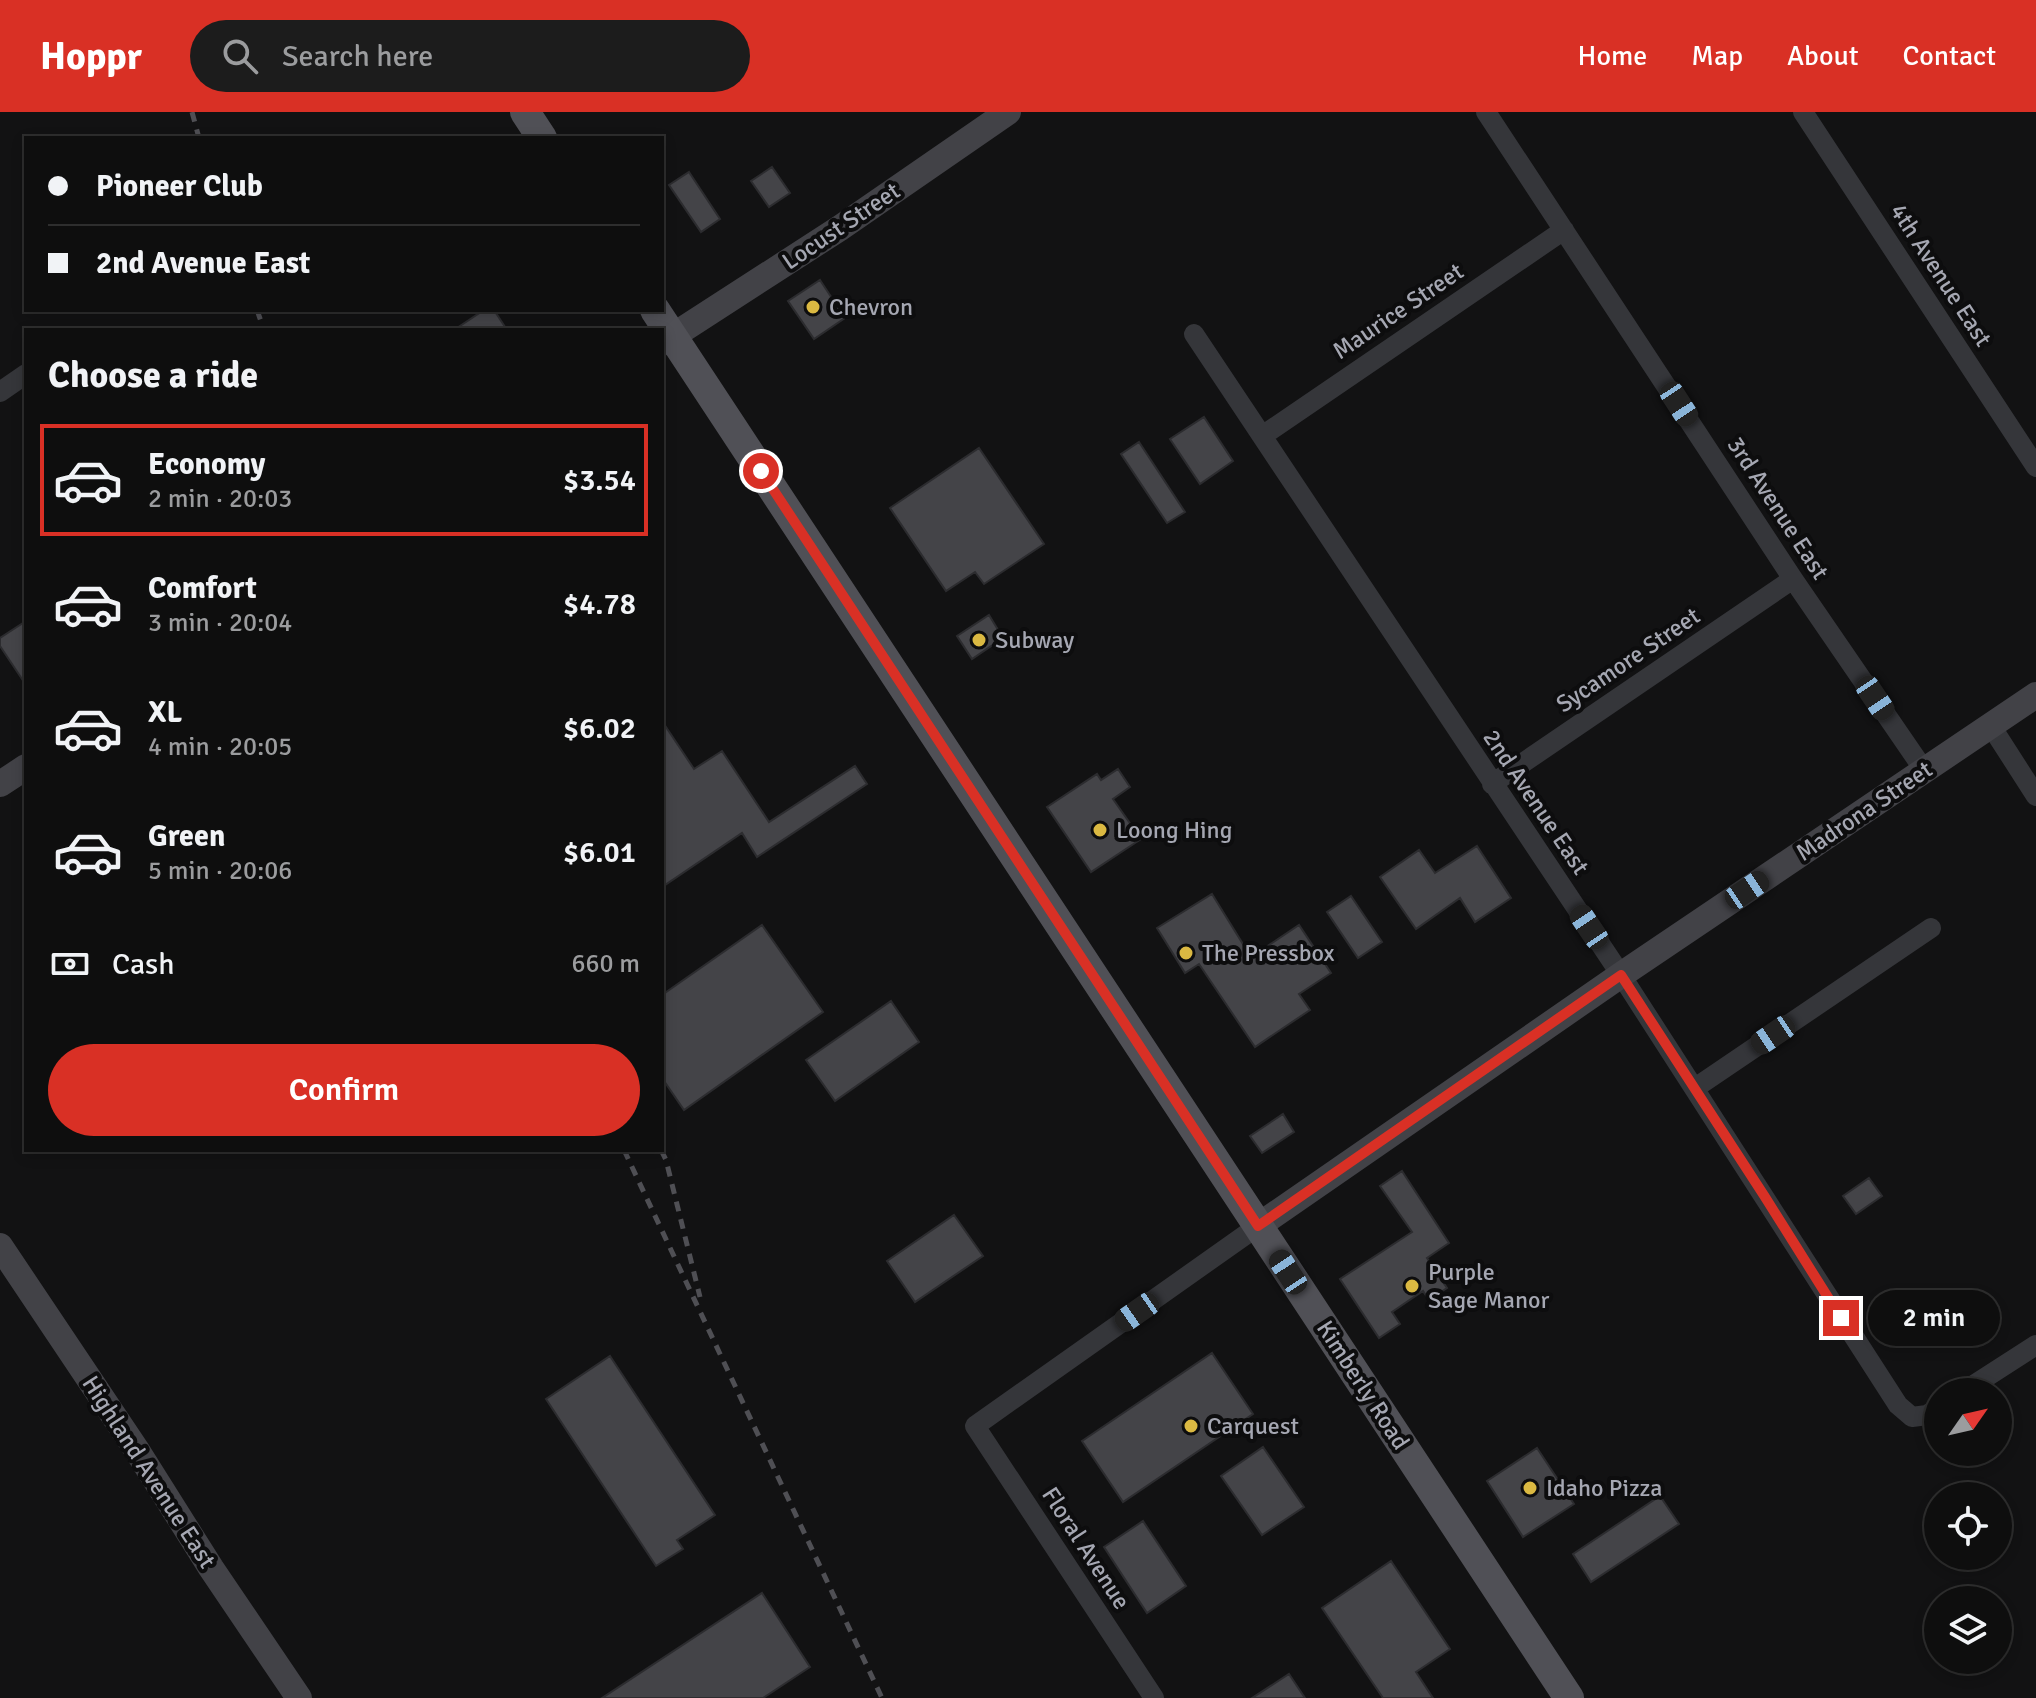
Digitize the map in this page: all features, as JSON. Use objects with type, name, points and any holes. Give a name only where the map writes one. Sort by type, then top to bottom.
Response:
[{"type":"main road","name":"Kimberly Road","points":[[667,340],[1569,1698]]},
{"type":"street","name":"Locust Street","points":[[667,340],[840,228],[1008,112]]},
{"type":"street","name":"3rd Avenue East","points":[[1486,112],[1793,579],[1924,770]]},
{"type":"street","name":"4th Avenue East","points":[[1803,112],[2036,467]]},
{"type":"street","name":"Maurice Street","points":[[1262,436],[1564,230]]},
{"type":"street","name":"2nd Avenue East","points":[[1194,334],[1621,975],[1898,1405],[1912,1417],[1924,1415]]},
{"type":"street","points":[[0,392],[24,375]]},
{"type":"street","name":"Sycamore Street","points":[[1492,784],[1793,579]]},
{"type":"street","name":"Madrona Street","points":[[1258,1226],[1621,975],[2036,695]]},
{"type":"street","points":[[1991,726],[2036,796]]},
{"type":"street","points":[[0,784],[24,768]]},
{"type":"street","points":[[1695,1088],[1931,928]]},
{"type":"street","name":"Floral Avenue","points":[[1154,1698],[975,1426],[1258,1226]]},
{"type":"street","name":"Highland Avenue East","points":[[0,1246],[299,1698]]},
{"type":"street","points":[[1985,1378],[2036,1345]]},
{"type":"building","points":[[772,167],[790,193],[769,207],[751,181]]},
{"type":"building","points":[[689,172],[720,219],[701,232],[669,185]]},
{"type":"building","points":[[820,280],[845,318],[814,339],[788,301]]},
{"type":"building","points":[[481,312],[495,312],[506,328],[457,328]]},
{"type":"building","points":[[1204,417],[1233,461],[1200,484],[1170,439]]},
{"type":"building","points":[[1139,442],[1185,512],[1167,523],[1121,454]]},
{"type":"building","points":[[979,448],[1044,544],[984,584],[975,572],[946,591],[890,508]]},
{"type":"building","points":[[989,615],[1003,638],[972,659],[957,636]]},
{"type":"building","points":[[24,622],[24,682],[0,646],[0,638]]},
{"type":"building","points":[[664,724],[694,769],[722,751],[769,822],[855,766],[867,784],[757,857],[742,833],[664,886]]},
{"type":"building","points":[[1118,769],[1130,787],[1113,799],[1141,839],[1091,872],[1047,807],[1097,774],[1101,780]]},
{"type":"building","points":[[1477,846],[1511,898],[1475,922],[1460,898],[1416,929],[1380,877],[1419,850],[1435,873]]},
{"type":"building","points":[[1212,894],[1251,957],[1299,925],[1331,973],[1299,994],[1310,1010],[1255,1047],[1199,964],[1185,973],[1157,928]]},
{"type":"building","points":[[1351,896],[1382,942],[1358,958],[1327,912]]},
{"type":"building","points":[[762,925],[823,1012],[684,1110],[664,1081],[664,994]]},
{"type":"building","points":[[891,1001],[919,1042],[835,1101],[806,1060]]},
{"type":"building","points":[[1283,1114],[1294,1132],[1262,1153],[1250,1136]]},
{"type":"building","points":[[1402,1171],[1449,1243],[1427,1258],[1447,1288],[1429,1300],[1423,1291],[1392,1312],[1400,1324],[1379,1338],[1340,1279],[1412,1232],[1380,1186]]},
{"type":"building","points":[[1869,1178],[1882,1196],[1856,1214],[1843,1196]]},
{"type":"building","points":[[954,1215],[983,1256],[915,1302],[887,1261]]},
{"type":"building","points":[[1212,1353],[1253,1414],[1123,1502],[1082,1441]]},
{"type":"building","points":[[610,1356],[715,1515],[677,1540],[683,1549],[656,1566],[546,1399]]},
{"type":"building","points":[[1263,1447],[1304,1507],[1262,1535],[1221,1476]]},
{"type":"building","points":[[1537,1448],[1574,1504],[1523,1537],[1487,1481]]},
{"type":"building","points":[[1660,1496],[1679,1524],[1591,1582],[1573,1554]]},
{"type":"building","points":[[1143,1521],[1186,1586],[1147,1613],[1104,1547]]},
{"type":"building","points":[[1391,1561],[1450,1649],[1416,1672],[1433,1698],[1383,1698],[1322,1608]]},
{"type":"building","points":[[762,1593],[810,1667],[763,1698],[602,1698]]},
{"type":"building","points":[[1289,1674],[1305,1698],[1252,1698]]},
{"type":"railway","points":[[192,112],[198,136]]},
{"type":"railway","points":[[258,312],[263,328]]},
{"type":"railway","points":[[625,1152],[882,1698]]},
{"type":"railway","points":[[662,1152],[700,1297]]},
{"type":"place","name":"Chevron","points":[[813,307]]},
{"type":"place","name":"Subway","points":[[979,640]]},
{"type":"place","name":"Loong Hing","points":[[1100,830]]},
{"type":"place","name":"The Pressbox","points":[[1186,953]]},
{"type":"place","name":"Purple Sage Manor","points":[[1412,1286]]},
{"type":"place","name":"Carquest","points":[[1191,1426]]},
{"type":"place","name":"Idaho Pizza","points":[[1530,1488]]},
{"type":"route","points":[[761,471],[1258,1226],[1621,975],[1841,1318]]}]
